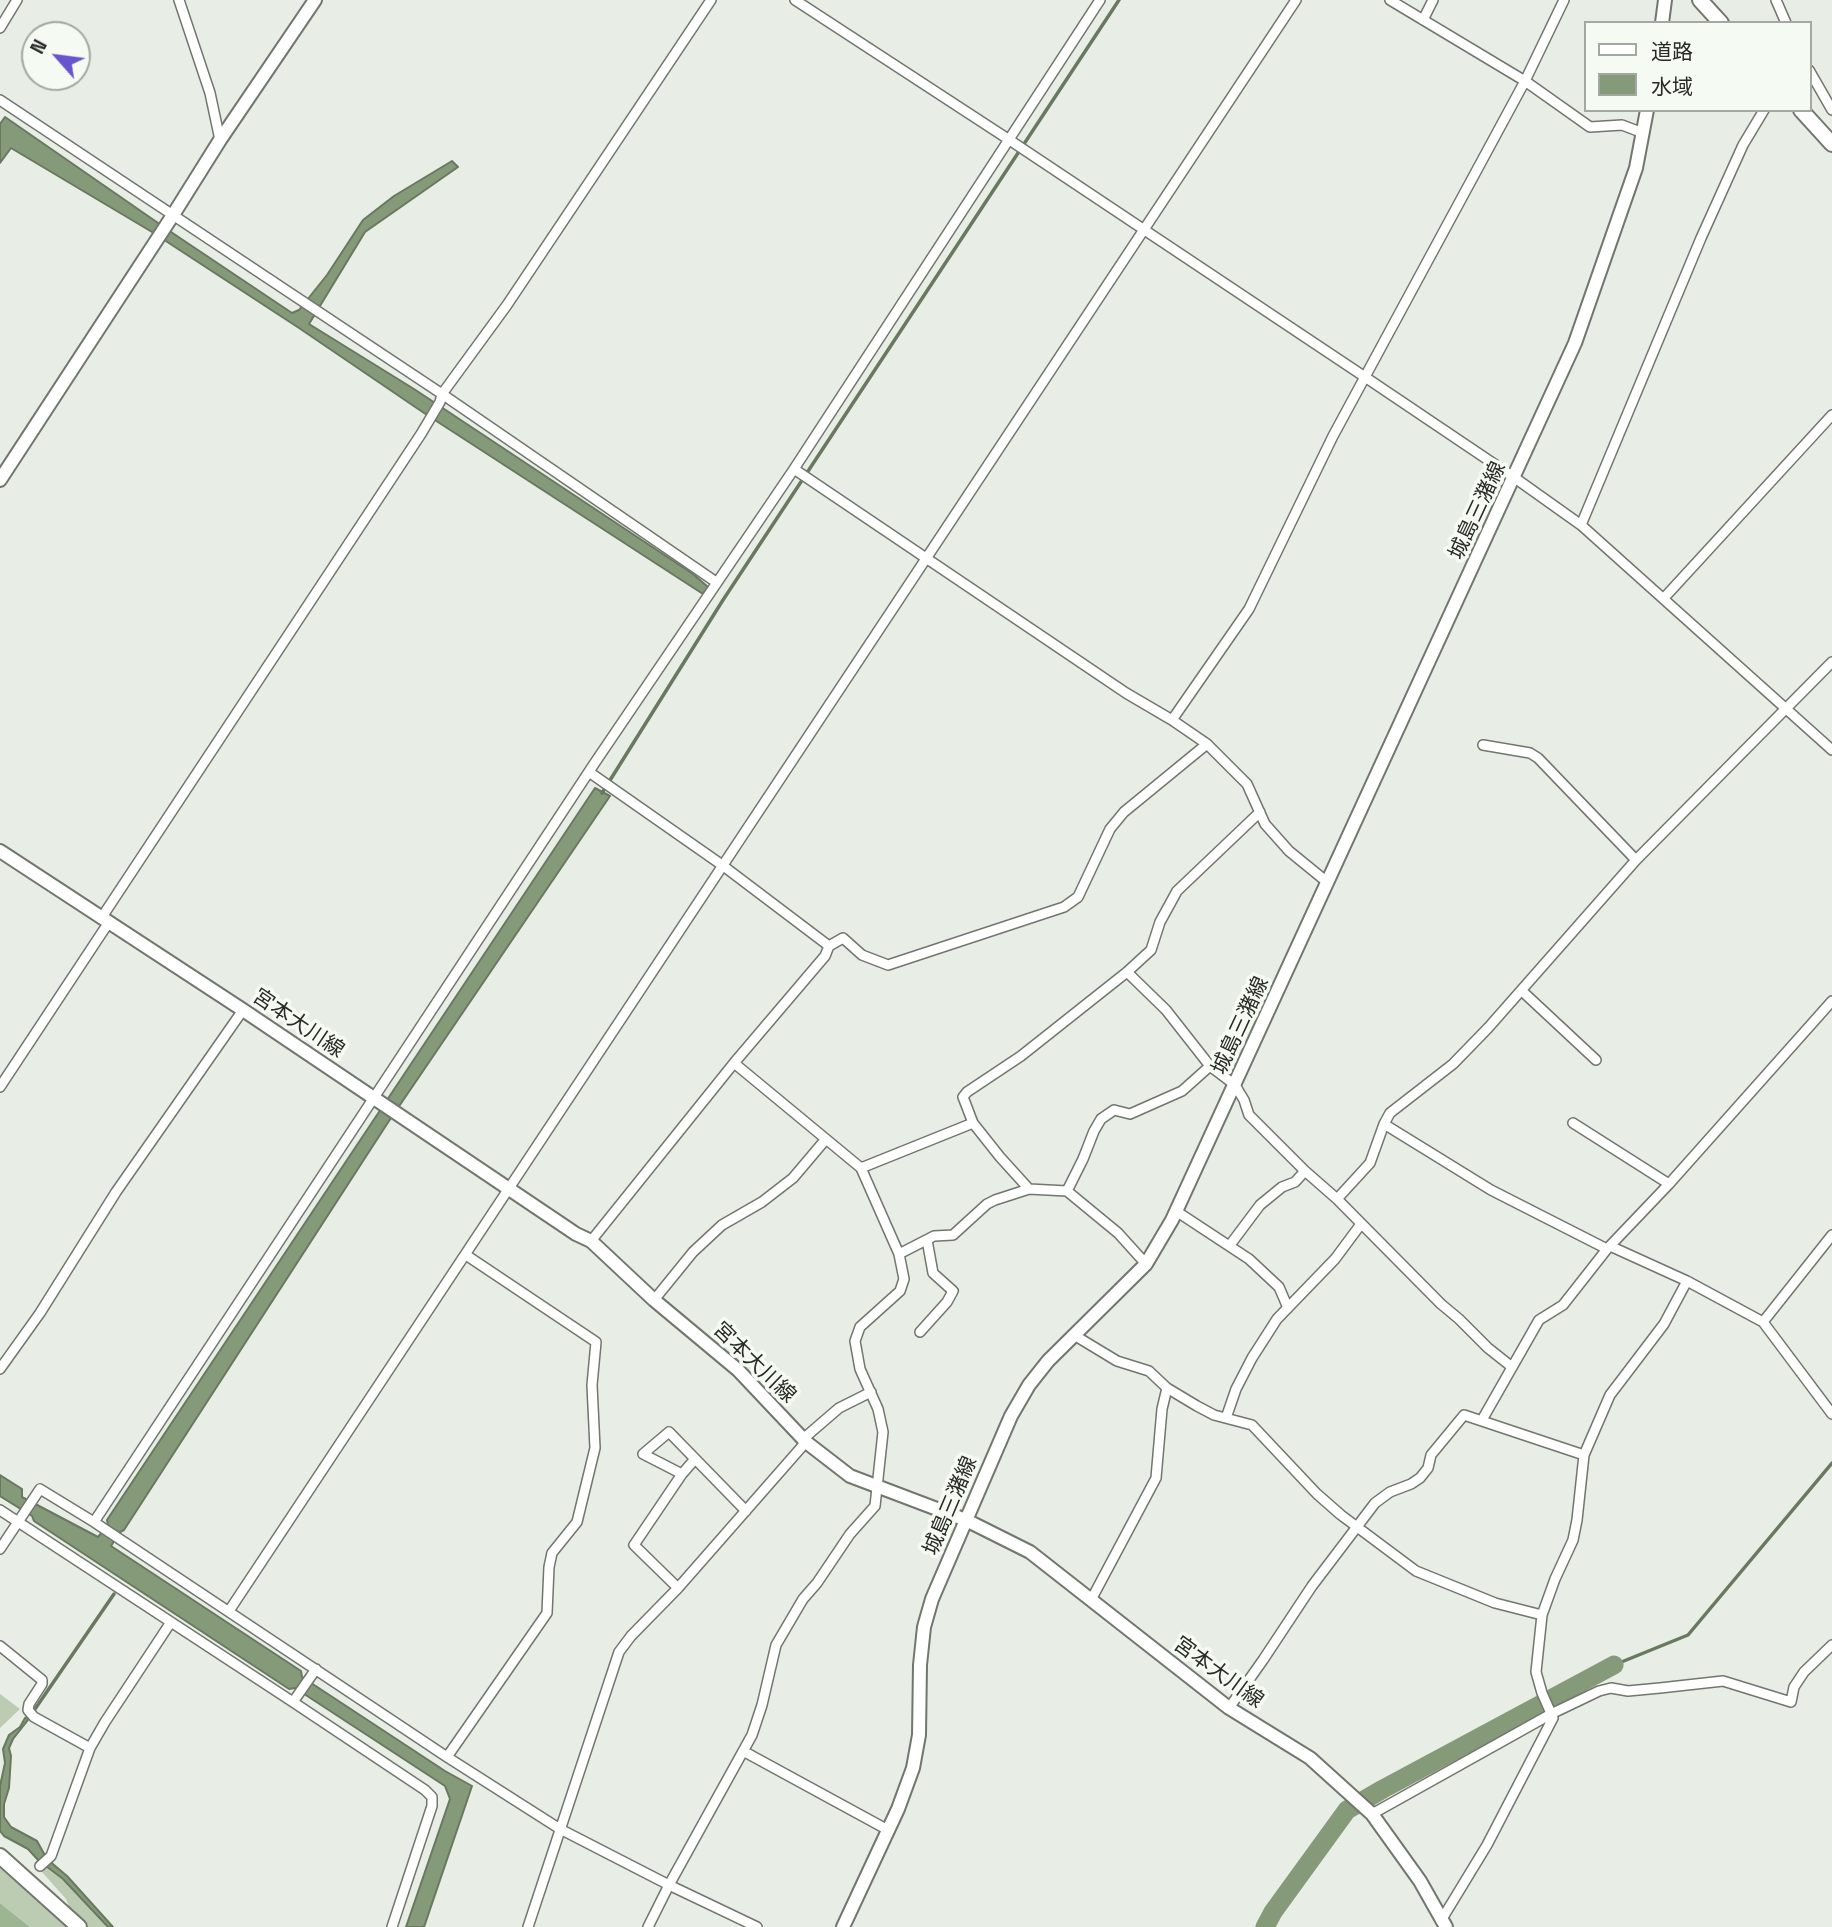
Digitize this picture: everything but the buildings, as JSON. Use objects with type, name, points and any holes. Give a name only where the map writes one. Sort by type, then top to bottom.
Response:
[{"type":"main road","points":[[0,480],[220,140],[315,0]]},
{"type":"main road","points":[[1662,21],[1665,0]]},
{"type":"main road","points":[[1700,0],[1719,21]]},
{"type":"main road","name":"城島三潴線","points":[[844,1927],[898,1810],[913,1768],[919,1735],[920,1665],[924,1627],[966,1520],[1012,1416],[1029,1385],[1074,1335],[1146,1264],[1176,1211],[1576,343],[1636,168],[1647,112]]},
{"type":"main road","points":[[1803,112],[1832,145]]},
{"type":"main road","name":"宮本大川線","points":[[0,851],[243,1010],[576,1234],[591,1241],[654,1300],[738,1370],[805,1441],[850,1476],[966,1520],[1030,1552],[1229,1708],[1310,1758],[1369,1812],[1420,1881],[1444,1923]]},
{"type":"main road","points":[[0,1856],[79,1927]]},
{"type":"street","points":[[0,28],[17,0]]},
{"type":"street","points":[[179,0],[210,93],[220,140]]},
{"type":"street","points":[[0,1087],[105,919],[421,434],[441,398],[711,0]]},
{"type":"street","points":[[795,0],[1365,377],[1581,525],[1832,750]]},
{"type":"street","points":[[98,1525],[589,772],[794,469],[1100,0]]},
{"type":"street","points":[[229,1611],[1296,0]]},
{"type":"street","points":[[1390,0],[1525,81],[1590,127],[1622,125],[1643,133]]},
{"type":"street","points":[[1423,20],[1433,0]]},
{"type":"street","points":[[1172,720],[1249,608],[1333,436],[1525,81],[1564,0]]},
{"type":"street","points":[[1776,0],[1785,21]]},
{"type":"street","points":[[1811,73],[1832,110]]},
{"type":"street","points":[[0,101],[173,215],[714,585]]},
{"type":"street","points":[[1581,525],[1701,238],[1743,145],[1763,112]]},
{"type":"street","points":[[1664,598],[1832,415]]},
{"type":"street","points":[[794,469],[1126,693],[1208,744],[1247,784],[1265,824],[1289,851],[1327,882]]},
{"type":"street","points":[[1337,1199],[1370,1163],[1390,1113],[1453,1064],[1636,860],[1832,662]]},
{"type":"street","points":[[591,1241],[734,1063],[825,956],[829,946],[843,938],[862,955],[888,965],[1064,907],[1078,897],[1110,828],[1124,812],[1208,744]]},
{"type":"street","points":[[1483,745],[1530,753],[1538,758],[1636,860]]},
{"type":"street","points":[[589,772],[722,865],[829,946]]},
{"type":"street","points":[[1029,1189],[973,1123],[963,1097],[1021,1056],[1151,950],[1160,922],[1177,891],[1260,812]]},
{"type":"street","points":[[1127,972],[1166,1010],[1210,1066],[1235,1085],[1249,1115],[1441,1304],[1512,1367]]},
{"type":"street","points":[[1522,990],[1596,1060]]},
{"type":"street","points":[[1482,1420],[1539,1320],[1563,1305],[1608,1247],[1669,1184],[1832,1000]]},
{"type":"street","points":[[0,1369],[40,1313],[116,1192],[243,1010]]},
{"type":"street","points":[[648,1927],[752,1735],[776,1645],[803,1599],[850,1534],[875,1507],[883,1432],[878,1409],[860,1369],[855,1341],[860,1326],[900,1291],[904,1279],[900,1254],[861,1168],[734,1063]]},
{"type":"street","points":[[1068,1191],[1101,1119],[1114,1110],[1130,1114],[1182,1091],[1210,1066]]},
{"type":"street","points":[[861,1168],[973,1123]]},
{"type":"street","points":[[1573,1123],[1669,1184]]},
{"type":"street","points":[[1384,1124],[1491,1190],[1608,1247],[1687,1280],[1763,1322],[1832,1414]]},
{"type":"street","points":[[654,1300],[693,1251],[722,1226],[762,1202],[793,1178],[826,1139]]},
{"type":"street","points":[[1230,1245],[1261,1205],[1282,1187],[1295,1182],[1305,1171]]},
{"type":"street","points":[[900,1254],[934,1236],[953,1235],[987,1205],[1029,1189],[1068,1191],[1118,1233],[1146,1264]]},
{"type":"street","points":[[1176,1211],[1230,1245],[1268,1275],[1279,1287],[1288,1308]]},
{"type":"street","points":[[1226,1418],[1236,1389],[1252,1357],[1277,1319],[1335,1259],[1361,1224]]},
{"type":"street","points":[[1763,1322],[1832,1235]]},
{"type":"street","points":[[920,1332],[953,1292],[933,1273],[927,1240]]},
{"type":"street","points":[[447,1757],[547,1613],[552,1553],[577,1522],[595,1448],[593,1385],[596,1342],[466,1255]]},
{"type":"street","points":[[1444,1923],[1553,1718],[1536,1672],[1542,1615],[1555,1578],[1573,1540],[1584,1455],[1610,1395],[1664,1324],[1687,1280]]},
{"type":"street","points":[[1074,1335],[1117,1361],[1149,1371],[1167,1388],[1197,1406],[1252,1425],[1317,1494],[1416,1571],[1485,1600],[1542,1615]]},
{"type":"street","points":[[1091,1600],[1156,1478],[1162,1409],[1167,1388]]},
{"type":"street","points":[[528,1927],[619,1652],[805,1441],[839,1408],[871,1392]]},
{"type":"street","points":[[1229,1708],[1312,1586],[1375,1503],[1390,1492],[1420,1478],[1428,1468],[1431,1455],[1464,1415],[1584,1455]]},
{"type":"street","points":[[682,1474],[643,1454],[669,1433],[746,1511]]},
{"type":"street","points":[[678,1588],[634,1545],[695,1459]]},
{"type":"street","points":[[0,1549],[40,1489],[560,1829],[757,1927]]},
{"type":"street","points":[[0,1510],[20,1519],[171,1622],[296,1698],[432,1797],[432,1806],[392,1927]]},
{"type":"street","points":[[40,1866],[51,1856],[90,1748],[171,1622]]},
{"type":"street","points":[[0,1646],[42,1680],[29,1704],[28,1710],[34,1717],[90,1748]]},
{"type":"street","points":[[1369,1812],[1599,1691],[1723,1681],[1791,1702],[1794,1687],[1804,1672],[1832,1646]]},
{"type":"street","points":[[296,1698],[316,1669]]},
{"type":"street","points":[[743,1751],[888,1830]]},
{"type":"shaded area","points":[[0,1694],[20,1709],[0,1728]]},
{"type":"shaded area","points":[[0,1864],[69,1927],[30,1927],[0,1903]]},
{"type":"shaded area","points":[[46,1868],[63,1880],[107,1927],[88,1927],[71,1911],[66,1899],[42,1872]]},
{"type":"shaded area","points":[[0,1903],[30,1927],[0,1927]]},
{"type":"water","points":[[5,117],[292,313],[299,310],[327,275],[363,220],[394,196],[452,161],[458,167],[365,232],[309,324],[414,389],[693,574],[708,587],[703,594],[152,232],[11,148],[0,163],[0,124]]},
{"type":"water","points":[[595,788],[610,796],[387,1124],[124,1530],[111,1546],[301,1671],[302,1677],[472,1786],[424,1927],[406,1927],[450,1799],[445,1786],[295,1688],[289,1689],[34,1521],[32,1516],[0,1496],[0,1475],[22,1489],[22,1497],[98,1537]]},
{"type":"water","points":[[28,1717],[9,1748],[9,1788],[4,1804],[4,1817],[11,1827],[37,1841],[47,1859],[67,1876],[113,1927],[108,1927],[63,1879],[28,1849],[0,1831],[0,1786],[5,1763],[3,1749],[9,1735]]},
{"type":"waterway","points":[[602,793],[723,600],[1119,0]]},
{"type":"waterway","points":[[1614,1665],[1688,1635],[1832,1463]]},
{"type":"waterway","points":[[35,1709],[114,1594]]},
{"type":"waterway","points":[[1265,1927],[1347,1810],[1614,1665]]}]
